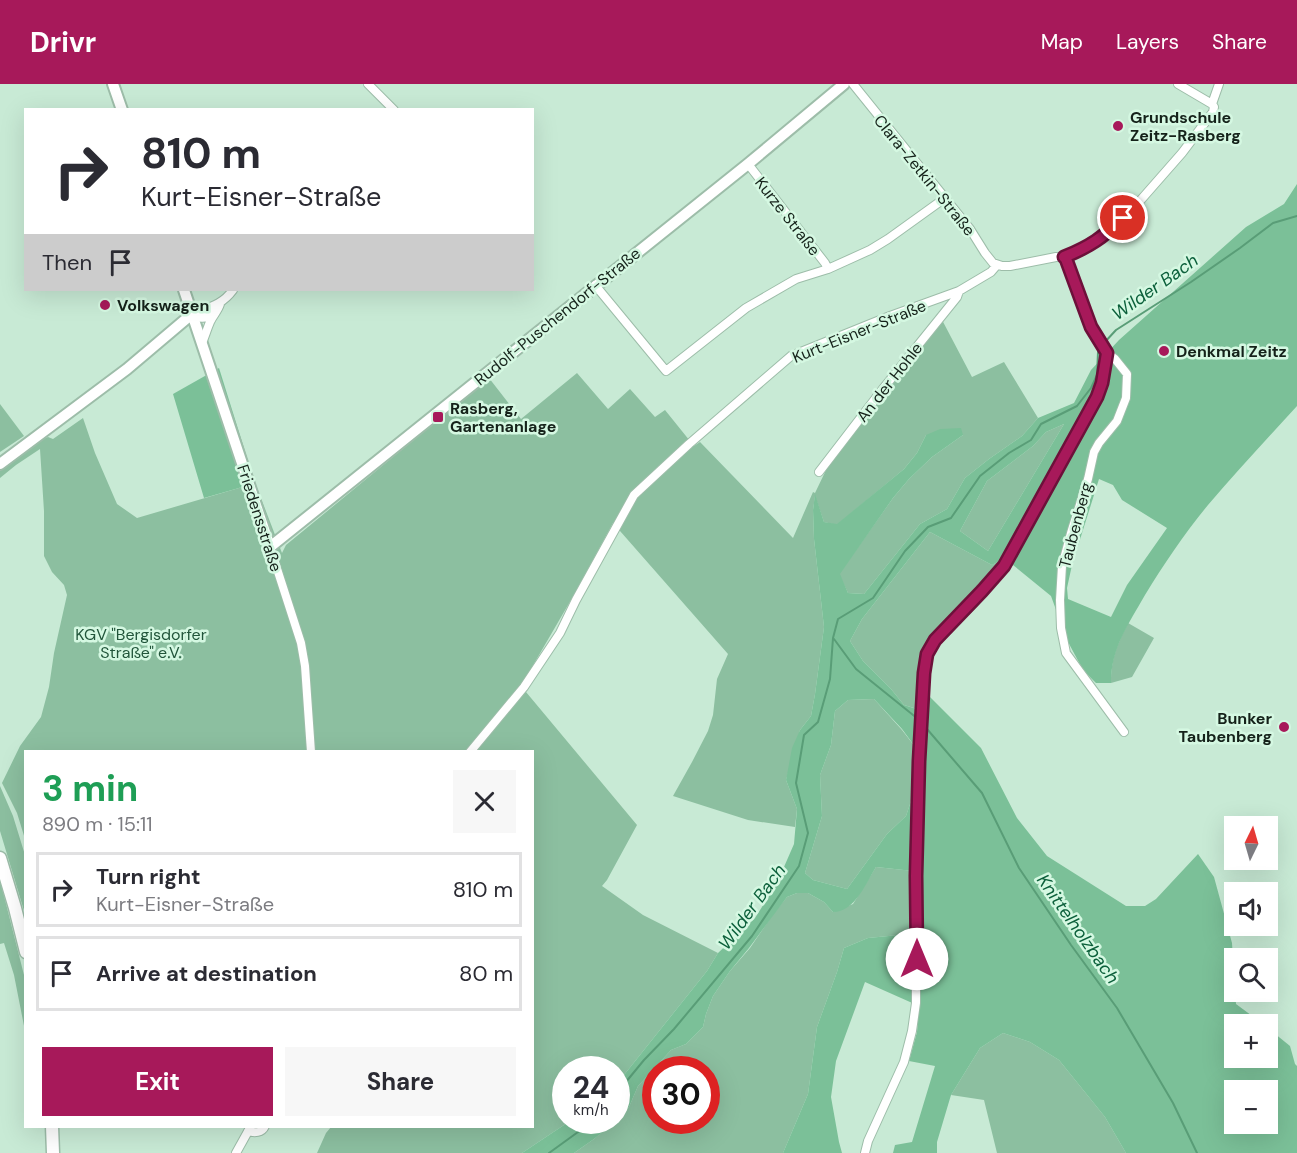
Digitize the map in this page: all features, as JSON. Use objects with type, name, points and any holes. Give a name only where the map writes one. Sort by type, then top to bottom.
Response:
[{"type":"main road","points":[[0,858],[24,944]]},
{"type":"main road","points":[[52,1128],[53,1153]]},
{"type":"street","points":[[113,84],[121,108]]},
{"type":"street","points":[[368,84],[392,108]]},
{"type":"street","name":"Rudolf-Puschendorf-Straße","points":[[270,547],[748,164],[844,84]]},
{"type":"street","name":"Clara-Zetkin-Straße","points":[[853,84],[975,236],[989,259],[997,265]]},
{"type":"street","points":[[1178,84],[1212,104]]},
{"type":"street","points":[[997,265],[1010,266],[1056,256],[1064,257],[1099,240],[1139,202],[1182,153],[1213,111],[1212,104],[1219,84]]},
{"type":"street","name":"Kurze Straße","points":[[748,164],[828,269]]},
{"type":"street","points":[[595,285],[666,371],[746,308],[796,279],[853,259],[880,245],[945,198]]},
{"type":"street","name":"Taubenberg","points":[[1064,257],[1088,319],[1104,348],[1127,374],[1126,398],[1118,421],[1094,452],[1071,533],[1061,575],[1061,628],[1066,653],[1124,732]]},
{"type":"street","name":"Kurt-Eisner-Straße","points":[[472,750],[524,687],[560,633],[634,495],[689,444],[791,356],[959,291],[991,272],[997,265]]},
{"type":"street","name":"Friedensstraße","points":[[184,291],[302,643],[311,750]]},
{"type":"street","points":[[0,464],[127,369],[192,314],[220,304],[232,291]]},
{"type":"street","name":"An der Hohle","points":[[819,472],[957,297],[959,291]]},
{"type":"street","points":[[202,343],[209,323],[220,304]]},
{"type":"street","points":[[192,314],[200,318],[214,314]]},
{"type":"street","points":[[865,1153],[868,1141],[904,1062],[916,1003],[919,761],[927,654],[935,640],[1004,566],[1097,397],[1102,383],[1104,348]]},
{"type":"street","points":[[236,1153],[249,1129],[257,1132],[265,1128]]},
{"type":"green space","points":[[1297,184],[1297,406],[1208,505],[1167,560],[1122,637],[1114,659],[1111,683],[1096,683],[1083,670],[1067,640],[1051,596],[1003,559],[992,565],[930,532],[862,619],[850,641],[863,661],[904,705],[926,712],[928,695],[981,748],[1017,818],[1047,856],[1126,906],[1145,906],[1156,899],[1198,854],[1214,877],[1224,914],[1224,936],[1230,936],[1232,943],[1232,948],[1224,948],[1224,1002],[1236,1002],[1250,1014],[1224,1014],[1224,1068],[1278,1068],[1278,1036],[1290,1046],[1297,1066],[1297,1153],[1126,1153],[1105,1117],[1059,1060],[1030,1042],[1003,1033],[980,1048],[951,1095],[937,1142],[937,1153],[893,1153],[895,1145],[912,1142],[935,1066],[909,1061],[917,1032],[919,1006],[865,982],[836,1061],[831,1097],[842,1153],[783,1153],[808,1094],[817,1027],[844,948],[868,938],[899,935],[924,920],[922,872],[876,867],[859,896],[841,911],[833,912],[824,902],[808,893],[797,893],[787,897],[713,996],[703,1027],[686,1044],[671,1050],[666,1056],[642,1056],[642,1082],[630,1105],[630,1067],[707,971],[718,953],[755,918],[777,883],[794,844],[797,809],[786,780],[792,748],[800,730],[811,716],[824,627],[814,539],[815,494],[824,522],[837,524],[904,469],[917,453],[926,435],[940,429],[961,428],[963,435],[932,457],[893,498],[840,574],[848,593],[864,594],[920,524],[947,509],[965,478],[1022,436],[1038,418],[1074,403],[1091,370],[1119,340],[1246,227],[1284,204]],"holes":[[[1064,424],[988,551],[960,531],[987,481],[1033,446],[1046,432]],[[1099,479],[1113,485],[1122,500],[1167,528],[1127,585],[1111,617],[1068,599],[1067,588]],[[874,699],[916,748],[915,789],[906,816],[887,834],[847,889],[813,880],[805,873],[822,816],[820,775],[831,745],[835,711],[848,700]]]},
{"type":"green space","name":"KGV \"Bergisdorfer Straße\" e.V.","points":[[941,318],[972,377],[1004,362],[1038,418],[1022,436],[965,478],[947,509],[920,524],[864,594],[848,593],[839,574],[909,479],[932,457],[963,435],[926,435],[917,453],[904,469],[837,525],[824,522],[815,496],[814,539],[824,627],[811,716],[800,730],[786,780],[797,809],[795,827],[748,820],[673,796],[708,731],[713,715],[717,679],[728,654],[613,523],[521,686],[637,825],[602,886],[643,915],[718,953],[707,971],[630,1067],[630,1056],[552,1056],[552,1133],[522,1153],[317,1153],[330,1128],[534,1128],[534,750],[24,750],[24,836],[17,813],[2,783],[20,746],[41,717],[67,595],[64,585],[52,572],[44,556],[40,449],[0,478],[0,471],[43,439],[48,437],[53,439],[83,418],[117,504],[137,518],[239,488],[254,480],[282,553],[286,545],[489,378],[521,419],[577,373],[608,409],[630,389],[655,417],[665,410],[694,446],[700,442],[793,538],[813,492],[815,493],[827,468]]},
{"type":"green space","points":[[219,368],[254,480],[239,488],[204,498],[173,394]]},
{"type":"green space","points":[[0,404],[24,436],[0,452]]},
{"type":"green space","points":[[1064,424],[988,551],[960,531],[987,481],[1033,446],[1046,432]]},
{"type":"green space","points":[[930,532],[992,565],[1002,559],[1013,565],[979,605],[933,652],[927,712],[904,705],[863,661],[850,641],[862,619]]},
{"type":"green space","points":[[1128,623],[1154,638],[1132,677],[1111,683],[1115,652]]},
{"type":"green space","points":[[874,699],[916,748],[915,789],[906,816],[887,834],[847,889],[813,880],[805,873],[822,816],[820,775],[831,745],[835,711],[848,700]]},
{"type":"green space","points":[[0,786],[13,816],[24,852],[24,911],[0,831]]},
{"type":"green space","points":[[876,867],[923,872],[924,920],[899,935],[868,938],[844,948],[817,1027],[808,1094],[783,1153],[574,1153],[600,1134],[630,1134],[630,1105],[642,1082],[642,1134],[720,1134],[720,1056],[666,1056],[671,1050],[686,1044],[703,1027],[713,996],[787,897],[797,893],[808,893],[824,902],[833,912],[853,904]]},
{"type":"green space","points":[[0,880],[24,975],[24,1026],[14,975],[4,943],[0,944]]},
{"type":"green space","points":[[1003,1033],[1030,1042],[1059,1060],[1105,1117],[1126,1153],[997,1153],[984,1100],[951,1095],[980,1048]]},
{"type":"green space","points":[[552,1133],[600,1134],[574,1153],[522,1153]]},
{"type":"waterway","name":"Wilder Bach","points":[[1104,343],[1116,330],[1191,282],[1273,223],[1297,216]]},
{"type":"waterway","name":"Wilder Bach","points":[[630,1077],[674,1029],[752,936],[799,866],[808,833],[796,783],[804,735],[818,722],[830,679],[833,638],[838,619],[873,598],[905,551],[928,527],[951,518],[980,476],[1009,453],[1031,440],[1041,424],[1077,406],[1091,388],[1097,375],[1100,347]]},
{"type":"waterway","name":"Knittelholzbach","points":[[834,639],[856,669],[918,719]]},
{"type":"waterway","name":"Knittelholzbach","points":[[927,729],[982,793],[1019,868],[1117,1008],[1173,1103],[1197,1153]]},
{"type":"waterway","name":"Wilder Bach","points":[[549,1153],[575,1134]]},
{"type":"place","name":"Grundschule Zeitz-Rasberg","points":[[1118,126]]},
{"type":"place","name":"Volkswagen","points":[[105,305]]},
{"type":"place","name":"Denkmal Zeitz","points":[[1164,351]]},
{"type":"place","name":"Rasberg, Gartenanlage","points":[[438,417]]},
{"type":"place","name":"Bunker Taubenberg","points":[[1284,727]]},
{"type":"route","points":[[917,959],[916,876],[919,761],[927,654],[935,640],[1004,566],[1097,397],[1105,373],[1107,353],[1091,327],[1064,257],[1099,240],[1123,218]]}]
